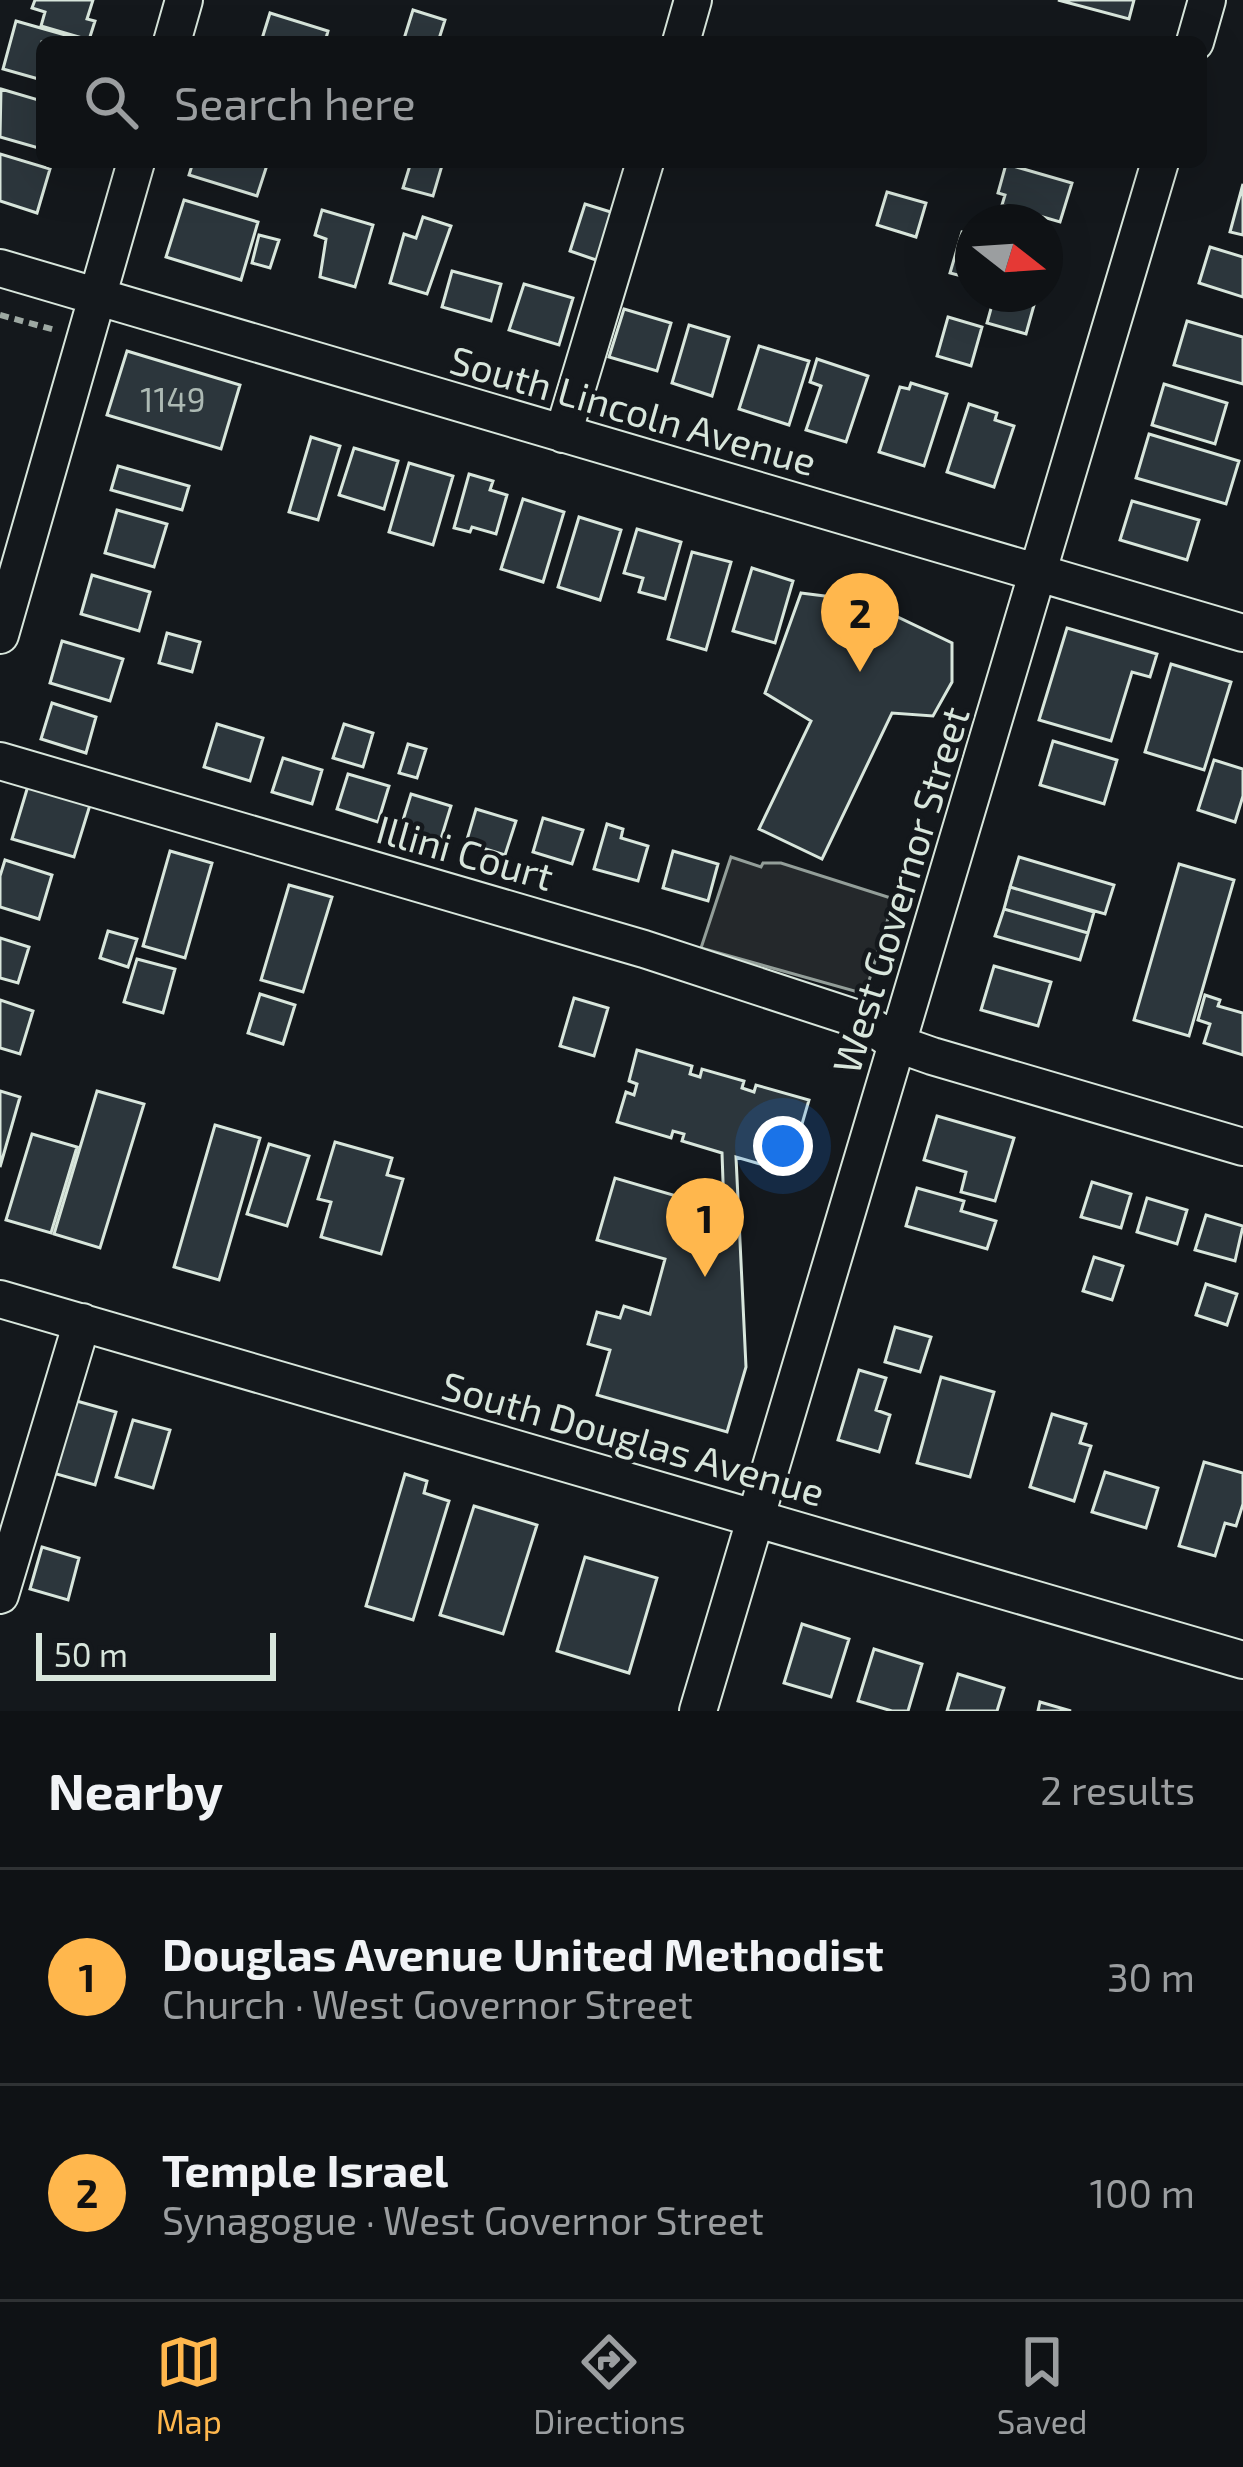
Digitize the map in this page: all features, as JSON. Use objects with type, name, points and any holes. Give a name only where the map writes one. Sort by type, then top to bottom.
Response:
[{"type":"street","points":[[174,36],[184,0]]},
{"type":"street","points":[[683,36],[694,0]]},
{"type":"street","points":[[1197,36],[1207,0]]},
{"type":"street","points":[[0,634],[134,168]]},
{"type":"street","points":[[563,434],[643,168]]},
{"type":"street","name":"West Governor Street","points":[[698,1711],[1158,168]]},
{"type":"street","name":"South Lincoln Avenue","points":[[0,268],[1243,633]]},
{"type":"street","name":"Illini Court","points":[[0,761],[644,949],[861,1020],[898,1044],[1243,1147]]},
{"type":"street","name":"South Douglas Avenue","points":[[0,1299],[1243,1660]]},
{"type":"street","points":[[0,1595],[82,1322]]},
{"type":"path","points":[[0,315],[58,331]]},
{"type":"shaded area","points":[[731,857],[761,867],[781,863],[894,899],[865,994],[701,948]]},
{"type":"building","points":[[35,0],[93,0],[87,19],[95,21],[90,36],[41,26],[45,12],[32,8]]},
{"type":"building","points":[[1058,0],[1134,0],[1129,19]]},
{"type":"building","points":[[413,10],[445,20],[440,36],[405,36]]},
{"type":"building","points":[[270,13],[328,31],[327,36],[263,36]]},
{"type":"building","points":[[16,21],[69,36],[36,36],[36,78],[3,69]]},
{"type":"building","points":[[1,89],[36,99],[36,147],[0,137]]},
{"type":"building","points":[[0,154],[50,169],[37,213],[0,201]]},
{"type":"building","points":[[191,168],[266,168],[257,196],[189,175]]},
{"type":"building","points":[[409,168],[441,168],[433,196],[403,188]]},
{"type":"building","points":[[1005,168],[1072,183],[1063,212],[1063,204],[1002,204],[1005,195],[998,193]]},
{"type":"building","points":[[1243,184],[1243,235],[1230,232]]},
{"type":"building","points":[[887,192],[926,203],[916,237],[877,225]]},
{"type":"building","points":[[184,200],[258,222],[241,280],[166,257]]},
{"type":"building","points":[[585,204],[614,213],[599,261],[570,251]]},
{"type":"building","points":[[322,210],[373,225],[355,287],[320,277],[326,239],[315,235]]},
{"type":"building","points":[[423,217],[451,226],[427,294],[390,283],[404,234],[416,238]]},
{"type":"building","points":[[259,235],[279,240],[270,268],[252,263]]},
{"type":"building","points":[[1210,247],[1243,257],[1243,297],[1199,283]]},
{"type":"building","points":[[452,271],[501,284],[491,321],[442,307]]},
{"type":"building","points":[[524,284],[573,298],[559,345],[509,330]]},
{"type":"building","points":[[624,309],[671,323],[657,371],[609,357]]},
{"type":"building","points":[[990,312],[1032,312],[1026,334],[987,323]]},
{"type":"building","points":[[948,317],[982,327],[971,366],[937,356]]},
{"type":"building","points":[[1187,321],[1243,337],[1243,384],[1174,365]]},
{"type":"building","points":[[689,325],[729,337],[712,396],[672,383]]},
{"type":"building","points":[[759,346],[809,361],[789,425],[739,409]]},
{"type":"building","points":[[127,351],[240,385],[221,449],[107,415]]},
{"type":"building","points":[[817,359],[868,376],[846,442],[806,430],[821,386],[810,382]]},
{"type":"building","points":[[911,383],[947,394],[924,466],[879,452],[900,387],[909,389]]},
{"type":"building","points":[[1164,384],[1227,403],[1215,444],[1152,425]]},
{"type":"building","points":[[969,404],[997,413],[995,420],[1014,426],[994,487],[947,472]]},
{"type":"building","points":[[1149,434],[1239,461],[1226,504],[1136,478]]},
{"type":"building","points":[[311,437],[340,446],[318,520],[289,512]]},
{"type":"building","points":[[354,448],[398,461],[384,509],[339,495]]},
{"type":"building","points":[[409,463],[453,476],[433,545],[389,532]]},
{"type":"building","points":[[118,466],[189,486],[182,510],[111,490]]},
{"type":"building","points":[[469,474],[493,481],[490,490],[507,495],[496,534],[454,528]]},
{"type":"building","points":[[523,499],[564,512],[543,582],[501,569]]},
{"type":"building","points":[[1132,501],[1199,520],[1187,560],[1120,540]]},
{"type":"building","points":[[117,510],[167,524],[154,567],[105,553]]},
{"type":"building","points":[[579,517],[621,530],[600,600],[558,587]]},
{"type":"building","points":[[637,529],[681,542],[665,599],[639,592],[643,578],[624,573]]},
{"type":"building","points":[[692,552],[731,562],[706,650],[668,639]]},
{"type":"building","points":[[752,568],[793,581],[775,643],[733,631]]},
{"type":"building","points":[[92,575],[150,592],[139,631],[81,614]]},
{"type":"building","points":[[801,593],[864,601],[952,643],[952,682],[933,716],[892,713],[822,859],[759,829],[811,721],[765,693]]},
{"type":"building","points":[[1067,628],[1157,654],[1150,677],[1132,672],[1111,741],[1039,720]]},
{"type":"building","points":[[167,633],[200,642],[192,672],[159,663]]},
{"type":"building","points":[[62,641],[123,659],[110,701],[50,683]]},
{"type":"building","points":[[1171,664],[1231,682],[1204,770],[1145,752]]},
{"type":"building","points":[[52,703],[96,717],[86,753],[41,739]]},
{"type":"building","points":[[217,724],[263,738],[250,781],[204,767]]},
{"type":"building","points":[[344,724],[373,733],[363,767],[333,758]]},
{"type":"building","points":[[1053,741],[1117,760],[1104,804],[1040,785]]},
{"type":"building","points":[[408,744],[426,749],[417,778],[399,773]]},
{"type":"building","points":[[283,758],[322,770],[312,804],[272,792]]},
{"type":"building","points":[[1214,760],[1243,769],[1243,796],[1235,822],[1198,810]]},
{"type":"building","points":[[348,774],[389,786],[378,822],[337,809]]},
{"type":"building","points":[[28,786],[90,805],[74,857],[12,839]]},
{"type":"building","points":[[411,794],[451,806],[440,842],[400,830]]},
{"type":"building","points":[[476,809],[516,821],[505,855],[466,843]]},
{"type":"building","points":[[543,818],[583,830],[572,864],[533,852]]},
{"type":"building","points":[[607,824],[623,829],[621,838],[648,846],[638,881],[594,869]]},
{"type":"building","points":[[170,851],[212,863],[185,958],[143,946]]},
{"type":"building","points":[[673,851],[718,864],[708,901],[663,888]]},
{"type":"building","points":[[1019,857],[1114,885],[1105,914],[1010,887]]},
{"type":"building","points":[[5,860],[52,875],[39,919],[0,907]]},
{"type":"building","points":[[1179,864],[1234,880],[1189,1036],[1134,1020]]},
{"type":"building","points":[[289,885],[332,897],[303,992],[261,980]]},
{"type":"building","points":[[1010,887],[1094,912],[1088,933],[1004,909]]},
{"type":"building","points":[[1004,909],[1088,933],[1080,960],[995,936]]},
{"type":"building","points":[[108,931],[137,939],[128,967],[100,958]]},
{"type":"building","points":[[0,938],[29,947],[18,983],[0,978]]},
{"type":"building","points":[[137,959],[175,969],[163,1013],[124,1002]]},
{"type":"building","points":[[994,966],[1051,982],[1038,1026],[981,1010]]},
{"type":"building","points":[[260,994],[295,1005],[283,1044],[248,1033]]},
{"type":"building","points":[[1205,995],[1220,1000],[1218,1006],[1243,1013],[1243,1055],[1204,1043],[1210,1024],[1198,1020]]},
{"type":"building","points":[[574,998],[608,1008],[594,1056],[560,1046]]},
{"type":"building","points":[[0,1000],[33,1011],[20,1054],[0,1048]]},
{"type":"building","points":[[637,1050],[692,1066],[690,1074],[700,1077],[702,1069],[744,1081],[742,1088],[754,1092],[756,1085],[809,1100],[800,1131],[793,1129],[790,1139],[797,1141],[788,1172],[736,1157],[746,1367],[727,1432],[597,1395],[610,1350],[588,1344],[597,1312],[620,1318],[624,1306],[650,1314],[665,1259],[597,1240],[615,1178],[724,1210],[722,1153],[682,1141],[684,1134],[673,1131],[671,1138],[617,1122],[626,1092],[634,1095],[637,1084],[629,1081]]},
{"type":"building","points":[[0,1091],[20,1097],[0,1167]]},
{"type":"building","points":[[97,1091],[144,1104],[100,1248],[54,1234]]},
{"type":"building","points":[[937,1116],[1014,1138],[995,1201],[961,1192],[966,1172],[924,1160]]},
{"type":"building","points":[[215,1125],[260,1138],[219,1280],[174,1267]]},
{"type":"building","points":[[32,1134],[77,1147],[51,1233],[6,1220]]},
{"type":"building","points":[[335,1142],[392,1158],[387,1175],[403,1179],[381,1254],[321,1237],[331,1202],[318,1199]]},
{"type":"building","points":[[269,1144],[309,1156],[287,1226],[247,1214]]},
{"type":"building","points":[[1092,1182],[1131,1194],[1121,1228],[1081,1217]]},
{"type":"building","points":[[917,1188],[964,1201],[961,1211],[996,1221],[987,1249],[906,1226]]},
{"type":"building","points":[[1147,1198],[1187,1210],[1177,1244],[1137,1232]]},
{"type":"building","points":[[1206,1215],[1243,1226],[1235,1261],[1195,1250]]},
{"type":"building","points":[[1094,1257],[1123,1266],[1112,1300],[1083,1291]]},
{"type":"building","points":[[1206,1284],[1237,1294],[1227,1325],[1196,1315]]},
{"type":"building","points":[[895,1327],[931,1337],[920,1372],[885,1362]]},
{"type":"building","points":[[859,1370],[886,1378],[876,1410],[890,1415],[879,1452],[838,1440]]},
{"type":"building","points":[[941,1377],[994,1392],[970,1477],[917,1463]]},
{"type":"building","points":[[66,1398],[116,1412],[95,1485],[46,1471]]},
{"type":"building","points":[[1052,1414],[1086,1424],[1080,1443],[1091,1446],[1074,1501],[1030,1487]]},
{"type":"building","points":[[133,1420],[170,1430],[153,1488],[116,1477]]},
{"type":"building","points":[[1204,1462],[1243,1473],[1243,1504],[1236,1526],[1225,1523],[1215,1556],[1179,1546]]},
{"type":"building","points":[[1105,1472],[1158,1488],[1146,1528],[1092,1512]]},
{"type":"building","points":[[405,1474],[427,1481],[424,1493],[449,1501],[413,1620],[366,1606]]},
{"type":"building","points":[[474,1506],[537,1525],[503,1634],[440,1615]]},
{"type":"building","points":[[42,1547],[79,1558],[68,1600],[30,1589]]},
{"type":"building","points":[[585,1557],[657,1578],[629,1673],[557,1651]]},
{"type":"building","points":[[802,1624],[849,1639],[831,1697],[784,1683]]},
{"type":"building","points":[[874,1649],[922,1664],[908,1711],[858,1701]]},
{"type":"building","points":[[958,1674],[1004,1688],[997,1711],[947,1711]]},
{"type":"building","points":[[1040,1702],[1071,1711],[1038,1711]]},
{"type":"place","name":"Temple Israel","points":[[860,672]]},
{"type":"place","name":"Douglas Avenue United Methodist","points":[[705,1277]]}]
